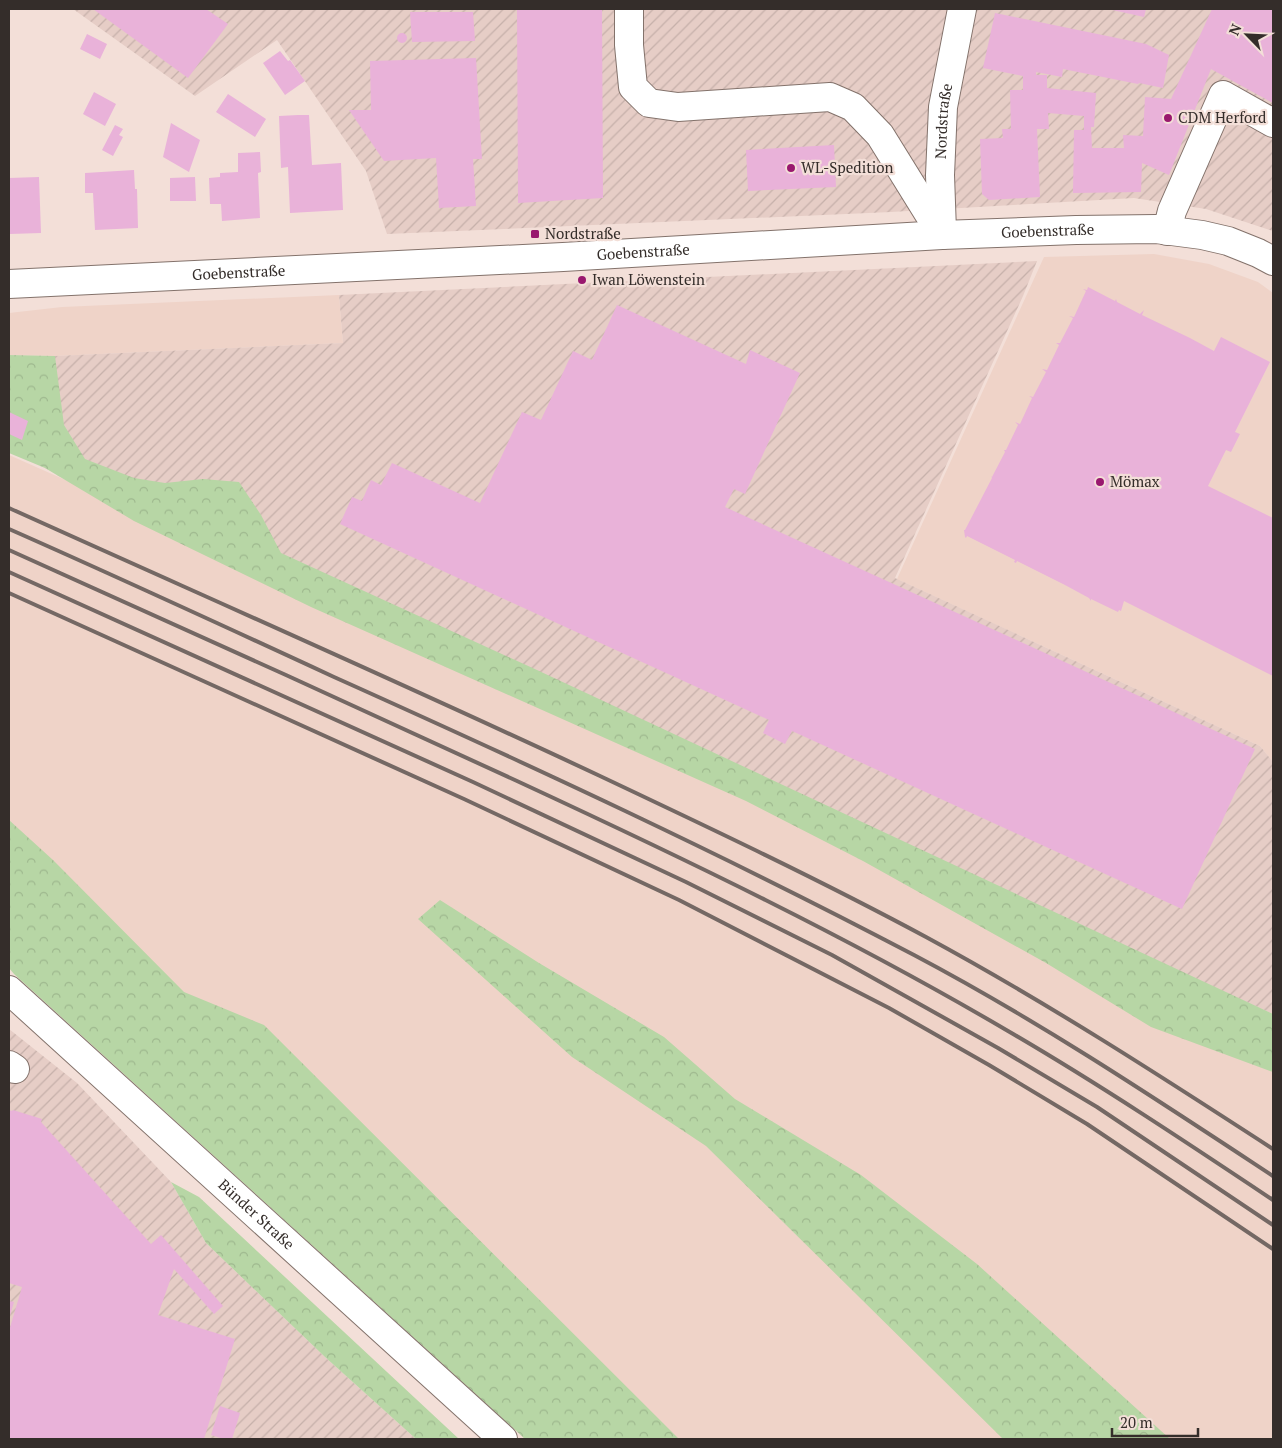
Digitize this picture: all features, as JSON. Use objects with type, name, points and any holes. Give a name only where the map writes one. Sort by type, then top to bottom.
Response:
[{"type":"street","points":[[629,9],[629,45],[634,87],[649,103],[678,107],[830,97],[853,107],[880,135],[942,235]]},
{"type":"street","name":"Nordstraße","points":[[942,235],[940,175],[943,107],[962,9]]},
{"type":"street","points":[[1167,230],[1172,211],[1223,95],[1273,123]]},
{"type":"street","name":"Goebenstraße","points":[[9,284],[574,256],[942,235],[1076,230],[1167,230],[1228,241],[1258,253],[1273,262]]},
{"type":"street","name":"Bünder Straße","points":[[9,990],[503,1439]]},
{"type":"shaded area","points":[[73,9],[1273,9],[1273,231],[1206,209],[1134,198],[891,212],[387,234],[366,171],[277,40],[195,96]]},
{"type":"shaded area","points":[[1154,254],[1209,264],[1258,282],[1273,293],[1273,762],[1260,746],[897,579],[1044,257]]},
{"type":"shaded area","points":[[1037,261],[1023,296],[895,578],[1260,746],[1273,762],[1273,1014],[45,468],[55,356],[343,343],[339,295]]},
{"type":"shaded area","points":[[339,295],[343,343],[55,356],[9,355],[9,313],[62,307]]},
{"type":"shaded area","points":[[9,455],[1273,1014],[1273,1439],[525,1439],[9,968]]},
{"type":"shaded area","points":[[9,1029],[77,1083],[171,1182],[206,1243],[325,1357],[416,1439],[9,1439]]},
{"type":"green space","points":[[9,355],[55,356],[64,425],[85,459],[134,478],[165,483],[203,479],[239,482],[261,515],[281,553],[537,670],[1273,1014],[1273,1072],[1151,1027],[1046,963],[863,861],[746,801],[311,607],[134,521],[45,468],[9,453]]},
{"type":"green space","points":[[9,820],[53,860],[184,992],[264,1025],[679,1439],[525,1439],[14,974],[9,968]]},
{"type":"green space","points":[[440,900],[539,963],[664,1037],[735,1099],[861,1175],[977,1264],[1170,1439],[1003,1439],[706,1146],[572,1057],[418,919]]},
{"type":"green space","points":[[171,1182],[199,1197],[459,1439],[416,1439],[325,1357],[206,1243]]},
{"type":"building","points":[[93,9],[206,9],[228,24],[188,78]]},
{"type":"building","points":[[517,9],[602,9],[603,198],[518,203]]},
{"type":"building","points":[[1108,9],[1146,9],[1144,17]]},
{"type":"building","points":[[1212,9],[1273,9],[1273,103],[1211,69],[1169,175],[1142,163],[1141,192],[1073,193],[1074,130],[1084,130],[1084,116],[1048,113],[1049,129],[1037,129],[1040,197],[989,200],[982,194],[980,139],[1003,138],[1002,129],[1011,129],[1010,90],[1023,90],[1023,76],[983,68],[995,13],[1146,44],[1169,55],[1163,88],[1063,69],[1062,77],[1036,72],[1036,75],[1047,75],[1047,88],[1096,93],[1094,127],[1091,127],[1092,148],[1124,148],[1123,135],[1143,136],[1145,97],[1171,99]]},
{"type":"building","points":[[410,12],[473,12],[475,41],[412,42]]},
{"type":"building","points":[[402,33],[407,38],[402,43],[397,38]]},
{"type":"building","points":[[87,34],[107,44],[100,59],[80,49]]},
{"type":"building","points":[[280,51],[288,61],[290,60],[305,81],[285,95],[263,63]]},
{"type":"building","points":[[476,58],[482,159],[473,159],[476,206],[439,208],[436,158],[384,161],[349,110],[371,110],[370,61]]},
{"type":"building","points":[[94,92],[116,104],[105,126],[83,114]]},
{"type":"building","points":[[228,94],[266,119],[255,137],[216,112]]},
{"type":"building","points":[[309,115],[312,165],[341,163],[343,210],[290,213],[288,167],[281,168],[279,116]]},
{"type":"building","points":[[171,123],[200,140],[189,172],[163,157]]},
{"type":"building","points":[[115,125],[123,129],[119,135],[123,137],[113,156],[102,150]]},
{"type":"building","name":"WL-Spedition","points":[[834,145],[836,187],[748,191],[746,150]]},
{"type":"building","points":[[260,152],[261,172],[258,173],[260,218],[222,221],[221,204],[210,204],[209,178],[220,177],[220,173],[238,172],[238,153]]},
{"type":"building","points":[[134,170],[135,189],[137,189],[138,228],[95,230],[93,193],[85,193],[85,173]]},
{"type":"building","points":[[39,177],[41,233],[10,234],[9,178]]},
{"type":"building","points":[[195,177],[196,201],[170,201],[170,178]]},
{"type":"building","name":"Mömax","points":[[1088,287],[1115,301],[1116,299],[1117,302],[1140,314],[1144,310],[1142,315],[1214,351],[1221,337],[1270,362],[1235,432],[1240,434],[1231,452],[1226,450],[1208,486],[1273,518],[1273,676],[1124,601],[1121,611],[1119,610],[1118,612],[1091,599],[1091,601],[1089,598],[1065,585],[1017,561],[1016,563],[1014,562],[1015,560],[967,536],[965,537],[964,530],[1018,425],[1015,422],[1020,424],[1032,398],[1029,396],[1033,397],[1046,372],[1042,369],[1047,370],[1059,345],[1056,343],[1060,343],[1073,318],[1069,316],[1074,317],[1086,291],[1083,289],[1087,290]]},
{"type":"building","points":[[617,305],[746,364],[750,350],[800,373],[745,494],[734,489],[725,507],[1255,749],[1182,909],[792,731],[785,744],[763,733],[769,720],[340,524],[352,497],[362,501],[371,480],[381,485],[392,463],[480,503],[522,412],[541,420],[573,351],[592,360]]},
{"type":"building","points":[[9,412],[28,421],[22,440],[9,434]]},
{"type":"building","points":[[9,1110],[42,1119],[41,1122],[151,1244],[161,1235],[223,1306],[214,1314],[174,1269],[158,1315],[235,1339],[204,1439],[9,1439],[9,1331],[22,1287],[9,1283]]},
{"type":"building","points":[[9,1301],[14,1302],[9,1319]]},
{"type":"building","points":[[220,1406],[240,1413],[232,1439],[211,1435]]},
{"type":"railway","points":[[9,508],[379,674],[600,776],[846,895],[1015,987],[1273,1149]]},
{"type":"railway","points":[[9,529],[554,777],[699,846],[843,918],[961,980],[1052,1034],[1273,1176]]},
{"type":"railway","points":[[9,550],[642,839],[827,931],[1042,1051],[1273,1200]]},
{"type":"railway","points":[[9,572],[473,782],[686,882],[832,955],[998,1048],[1097,1107],[1273,1225]]},
{"type":"railway","points":[[9,593],[464,799],[679,900],[889,1008],[1087,1124],[1273,1249]]},
{"type":"place","name":"CDM Herford","points":[[1168,118]]},
{"type":"place","name":"WL-Spedition","points":[[791,168]]},
{"type":"place","name":"Nordstraße","points":[[535,234]]},
{"type":"place","name":"Iwan Löwenstein","points":[[582,280]]},
{"type":"place","name":"Mömax","points":[[1100,482]]}]
